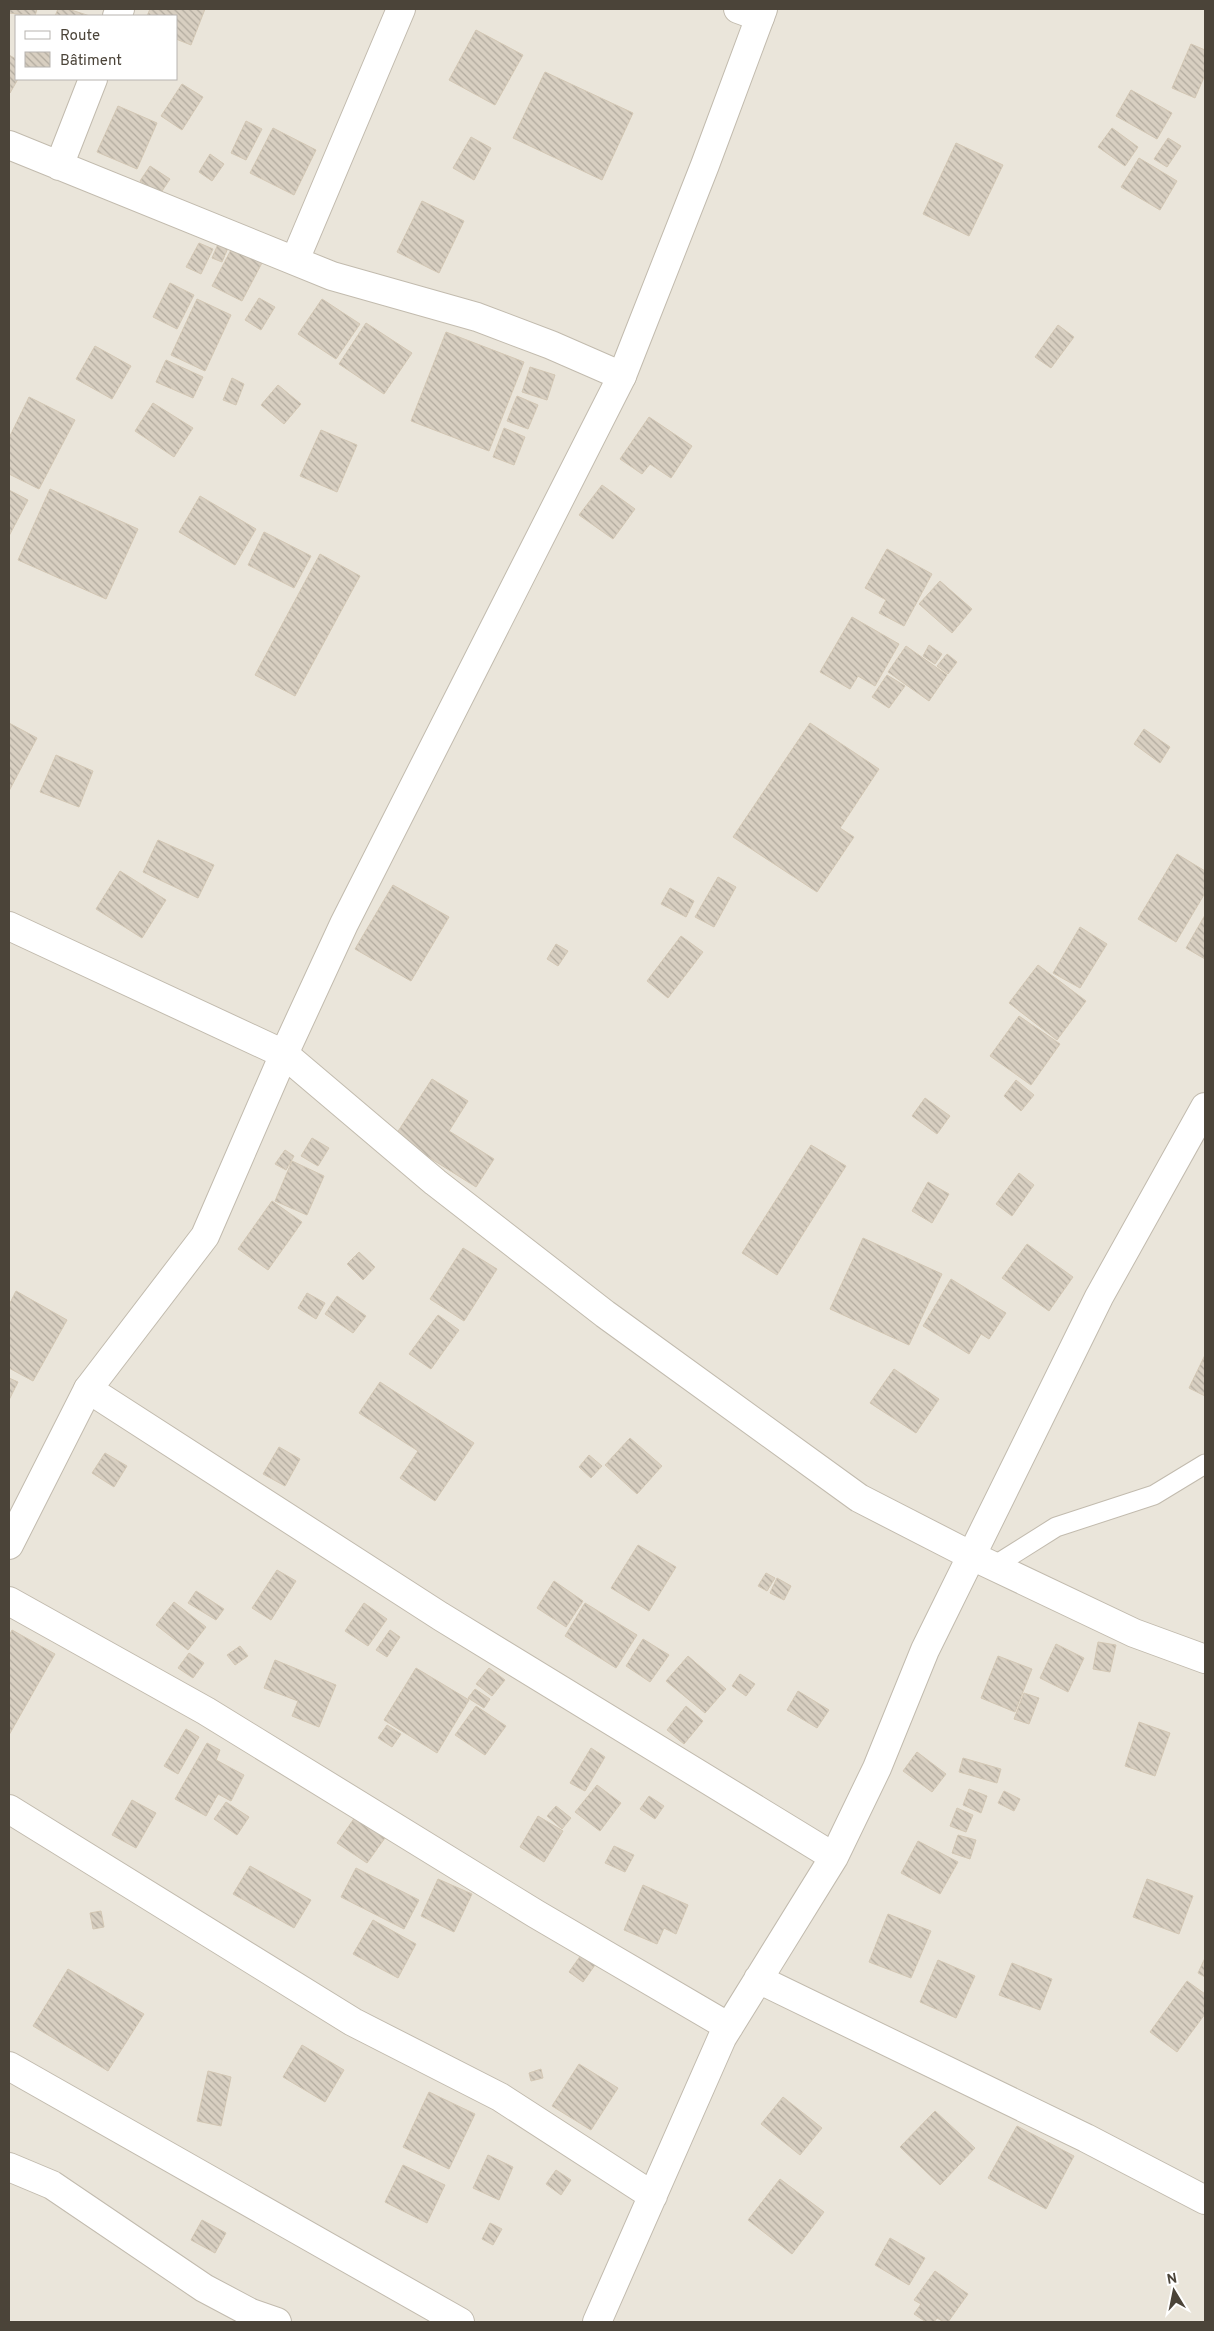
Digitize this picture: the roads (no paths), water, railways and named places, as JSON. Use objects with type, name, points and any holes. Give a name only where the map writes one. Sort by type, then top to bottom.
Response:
[{"type":"street","points":[[295,260],[402,9]]},
{"type":"street","points":[[9,1545],[88,1389],[205,1236],[284,1054],[344,924],[622,376],[705,165],[754,12]]},
{"type":"street","points":[[59,166],[93,80]]},
{"type":"street","points":[[12,155],[59,166],[332,276],[476,317],[551,345],[622,376]]},
{"type":"street","points":[[9,926],[284,1054],[435,1182],[605,1314],[859,1498],[983,1561],[1134,1633],[1205,1660]]},
{"type":"street","points":[[598,2322],[729,2027],[834,1856],[877,1768],[925,1650],[983,1561],[1099,1297],[1205,1107]]},
{"type":"street","points":[[88,1389],[440,1616],[834,1856]]},
{"type":"street","points":[[9,1601],[206,1711],[527,1909],[729,2027]]},
{"type":"street","points":[[9,1809],[353,2022],[500,2097],[653,2196]]},
{"type":"street","points":[[758,1979],[1086,2138],[1205,2200]]},
{"type":"street","points":[[9,2066],[460,2322]]},
{"type":"street","points":[[9,2167],[52,2184],[251,2318],[277,2322]]},
{"type":"lane","points":[[983,1561],[1056,1527],[1154,1495],[1205,1464]]}]
